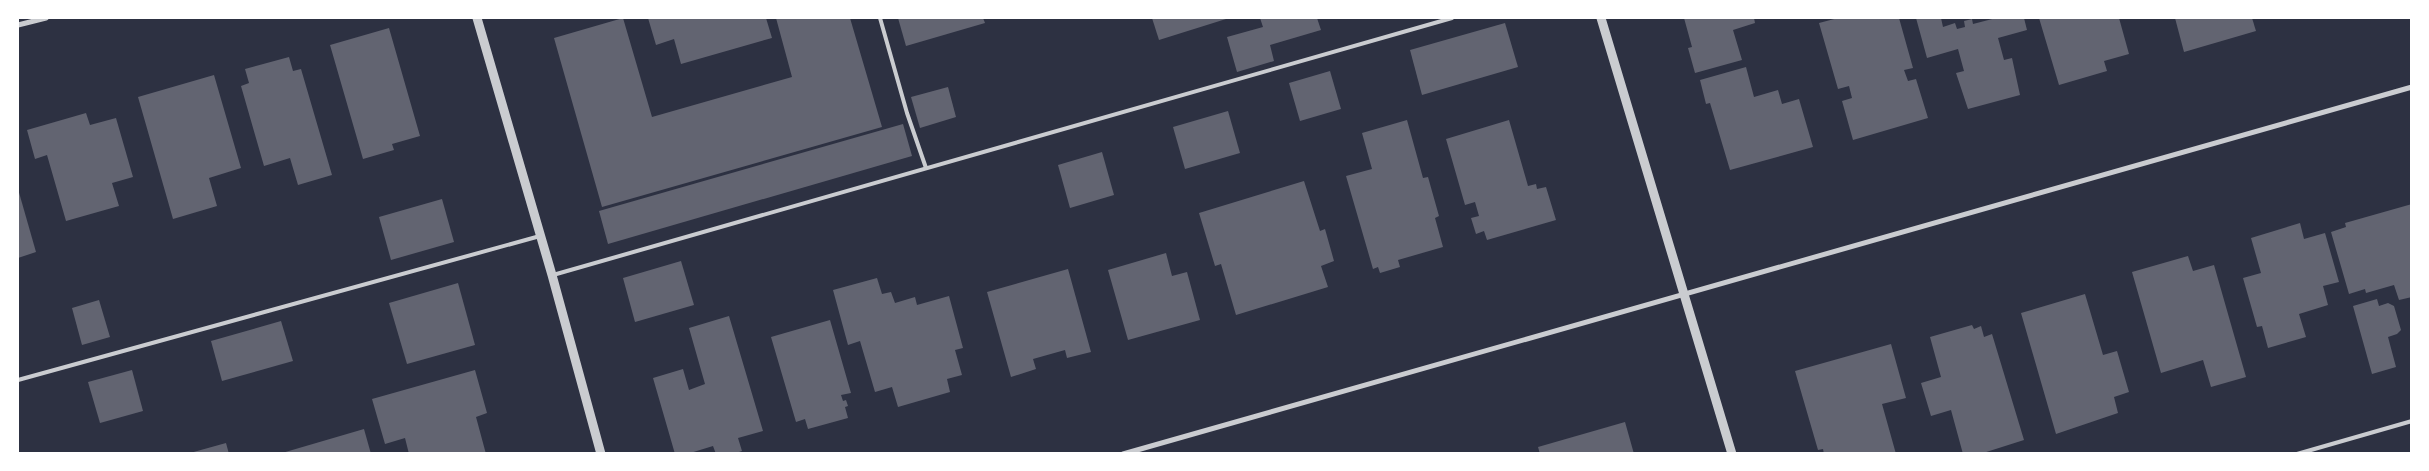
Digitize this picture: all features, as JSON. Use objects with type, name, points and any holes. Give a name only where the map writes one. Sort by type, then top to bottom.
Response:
[{"type":"street","points":[[18,25],[46,18]]},
{"type":"street","points":[[476,18],[552,275],[601,454]]},
{"type":"street","points":[[1601,18],[1732,454]]},
{"type":"street","points":[[1123,454],[2412,87]]},
{"type":"lane","points":[[880,18],[907,113],[926,168]]},
{"type":"lane","points":[[552,275],[1452,18]]},
{"type":"lane","points":[[18,380],[540,236]]},
{"type":"lane","points":[[2297,454],[2412,421]]},
{"type":"building","points":[[623,18],[652,117],[792,77],[776,18],[850,18],[882,127],[602,207],[554,38]]},
{"type":"building","points":[[648,18],[766,18],[772,38],[681,64],[674,39],[656,45]]},
{"type":"building","points":[[898,18],[983,18],[985,23],[906,46]]},
{"type":"building","points":[[1152,18],[1225,18],[1226,19],[1159,40]]},
{"type":"building","points":[[1260,18],[1317,18],[1321,30],[1270,45],[1274,61],[1237,72],[1227,37],[1263,27]]},
{"type":"building","points":[[1684,18],[1754,18],[1755,23],[1733,30],[1742,60],[1695,73],[1688,48],[1692,47]]},
{"type":"building","points":[[1838,18],[1899,18],[1913,68],[1904,70],[1908,81],[1916,79],[1928,118],[1853,140],[1842,101],[1852,98],[1849,86],[1838,89],[1819,23]]},
{"type":"building","points":[[1916,18],[1941,18],[1943,27],[1955,23],[1957,29],[1965,27],[1964,21],[1972,19],[1973,24],[1996,18],[2024,18],[2027,30],[1998,38],[2004,60],[2012,58],[2020,95],[1968,109],[1956,73],[1964,71],[1958,49],[1927,58]]},
{"type":"building","points":[[2039,18],[2119,18],[2129,54],[2104,61],[2107,71],[2059,85]]},
{"type":"building","points":[[2175,18],[2252,18],[2256,31],[2184,52]]},
{"type":"building","points":[[1505,23],[1518,67],[1422,95],[1410,50]]},
{"type":"building","points":[[389,28],[420,136],[392,144],[394,150],[363,159],[330,45]]},
{"type":"building","points":[[289,57],[293,71],[301,69],[332,175],[298,185],[290,158],[264,166],[241,86],[249,83],[245,69]]},
{"type":"building","points":[[1746,67],[1754,97],[1778,90],[1782,104],[1799,99],[1813,147],[1730,170],[1710,103],[1706,104],[1700,80]]},
{"type":"building","points":[[1330,71],[1341,109],[1300,121],[1289,83]]},
{"type":"building","points":[[214,75],[241,168],[209,178],[217,206],[173,219],[138,97]]},
{"type":"building","points":[[948,87],[956,117],[920,128],[911,97]]},
{"type":"building","points":[[1228,111],[1240,153],[1185,169],[1173,127]]},
{"type":"building","points":[[86,113],[90,125],[116,118],[133,177],[112,183],[119,206],[66,221],[47,155],[35,159],[27,130]]},
{"type":"building","points":[[1407,120],[1423,178],[1428,177],[1439,216],[1435,218],[1443,247],[1398,260],[1400,267],[1380,273],[1378,267],[1373,269],[1346,176],[1372,169],[1362,133]]},
{"type":"building","points":[[1509,120],[1528,186],[1536,184],[1537,189],[1546,187],[1556,220],[1487,240],[1484,231],[1476,234],[1471,218],[1479,216],[1475,202],[1465,205],[1446,139]]},
{"type":"building","points":[[903,124],[912,156],[608,244],[599,211]]},
{"type":"building","points":[[1102,152],[1114,195],[1070,208],[1058,165]]},
{"type":"building","points":[[1304,181],[1320,231],[1325,229],[1334,261],[1321,266],[1328,287],[1236,315],[1221,264],[1215,266],[1199,213]]},
{"type":"building","points":[[18,189],[36,252],[18,258]]},
{"type":"building","points":[[442,199],[454,242],[391,260],[379,217]]},
{"type":"building","points":[[2412,204],[2412,297],[2399,300],[2394,285],[2366,293],[2365,289],[2349,294],[2331,232],[2346,227],[2345,223]]},
{"type":"building","points":[[2300,223],[2304,239],[2325,233],[2339,282],[2323,286],[2328,305],[2299,314],[2306,337],[2268,348],[2262,326],[2257,327],[2243,278],[2261,273],[2251,238]]},
{"type":"building","points":[[1166,253],[1172,276],[1187,272],[1200,320],[1128,340],[1108,270]]},
{"type":"building","points":[[2188,256],[2193,271],[2214,265],[2246,377],[2211,387],[2203,360],[2161,373],[2132,272]]},
{"type":"building","points":[[681,261],[694,305],[635,322],[623,278]]},
{"type":"building","points":[[1068,269],[1091,352],[1067,358],[1065,350],[1033,359],[1036,369],[1011,377],[987,292]]},
{"type":"building","points":[[877,278],[882,294],[891,292],[895,303],[915,297],[917,305],[949,296],[963,348],[955,350],[962,375],[947,379],[950,392],[898,407],[892,387],[875,392],[860,341],[848,345],[833,290]]},
{"type":"building","points":[[458,283],[475,345],[407,364],[389,303]]},
{"type":"building","points":[[2085,294],[2103,355],[2117,351],[2129,392],[2114,397],[2118,413],[2056,434],[2021,313]]},
{"type":"building","points":[[2377,299],[2379,306],[2388,303],[2394,306],[2401,330],[2397,334],[2388,337],[2396,367],[2372,374],[2353,306]]},
{"type":"building","points":[[99,300],[110,337],[82,345],[72,308]]},
{"type":"building","points":[[729,316],[763,431],[738,438],[742,451],[733,454],[716,454],[713,446],[687,454],[675,454],[653,378],[683,369],[689,390],[705,384],[689,328]]},
{"type":"building","points":[[830,320],[851,393],[841,395],[843,401],[846,400],[848,406],[845,407],[848,418],[808,429],[805,419],[796,422],[771,337]]},
{"type":"building","points":[[281,321],[293,361],[222,381],[211,341]]},
{"type":"building","points":[[1972,325],[1974,329],[1981,326],[1984,337],[1992,334],[2024,440],[1980,454],[1963,454],[1951,410],[1931,416],[1921,383],[1941,377],[1930,337]]},
{"type":"building","points":[[1891,344],[1906,398],[1882,404],[1896,454],[1824,454],[1823,449],[1818,450],[1795,371]]},
{"type":"building","points":[[132,370],[143,411],[100,423],[88,382]]},
{"type":"building","points":[[475,370],[487,413],[476,417],[486,454],[409,454],[405,438],[385,444],[372,399]]},
{"type":"building","points":[[1625,422],[1634,454],[1540,454],[1538,447]]},
{"type":"building","points":[[364,429],[371,454],[282,454],[282,453]]},
{"type":"building","points":[[226,443],[229,454],[190,454],[190,453]]}]
